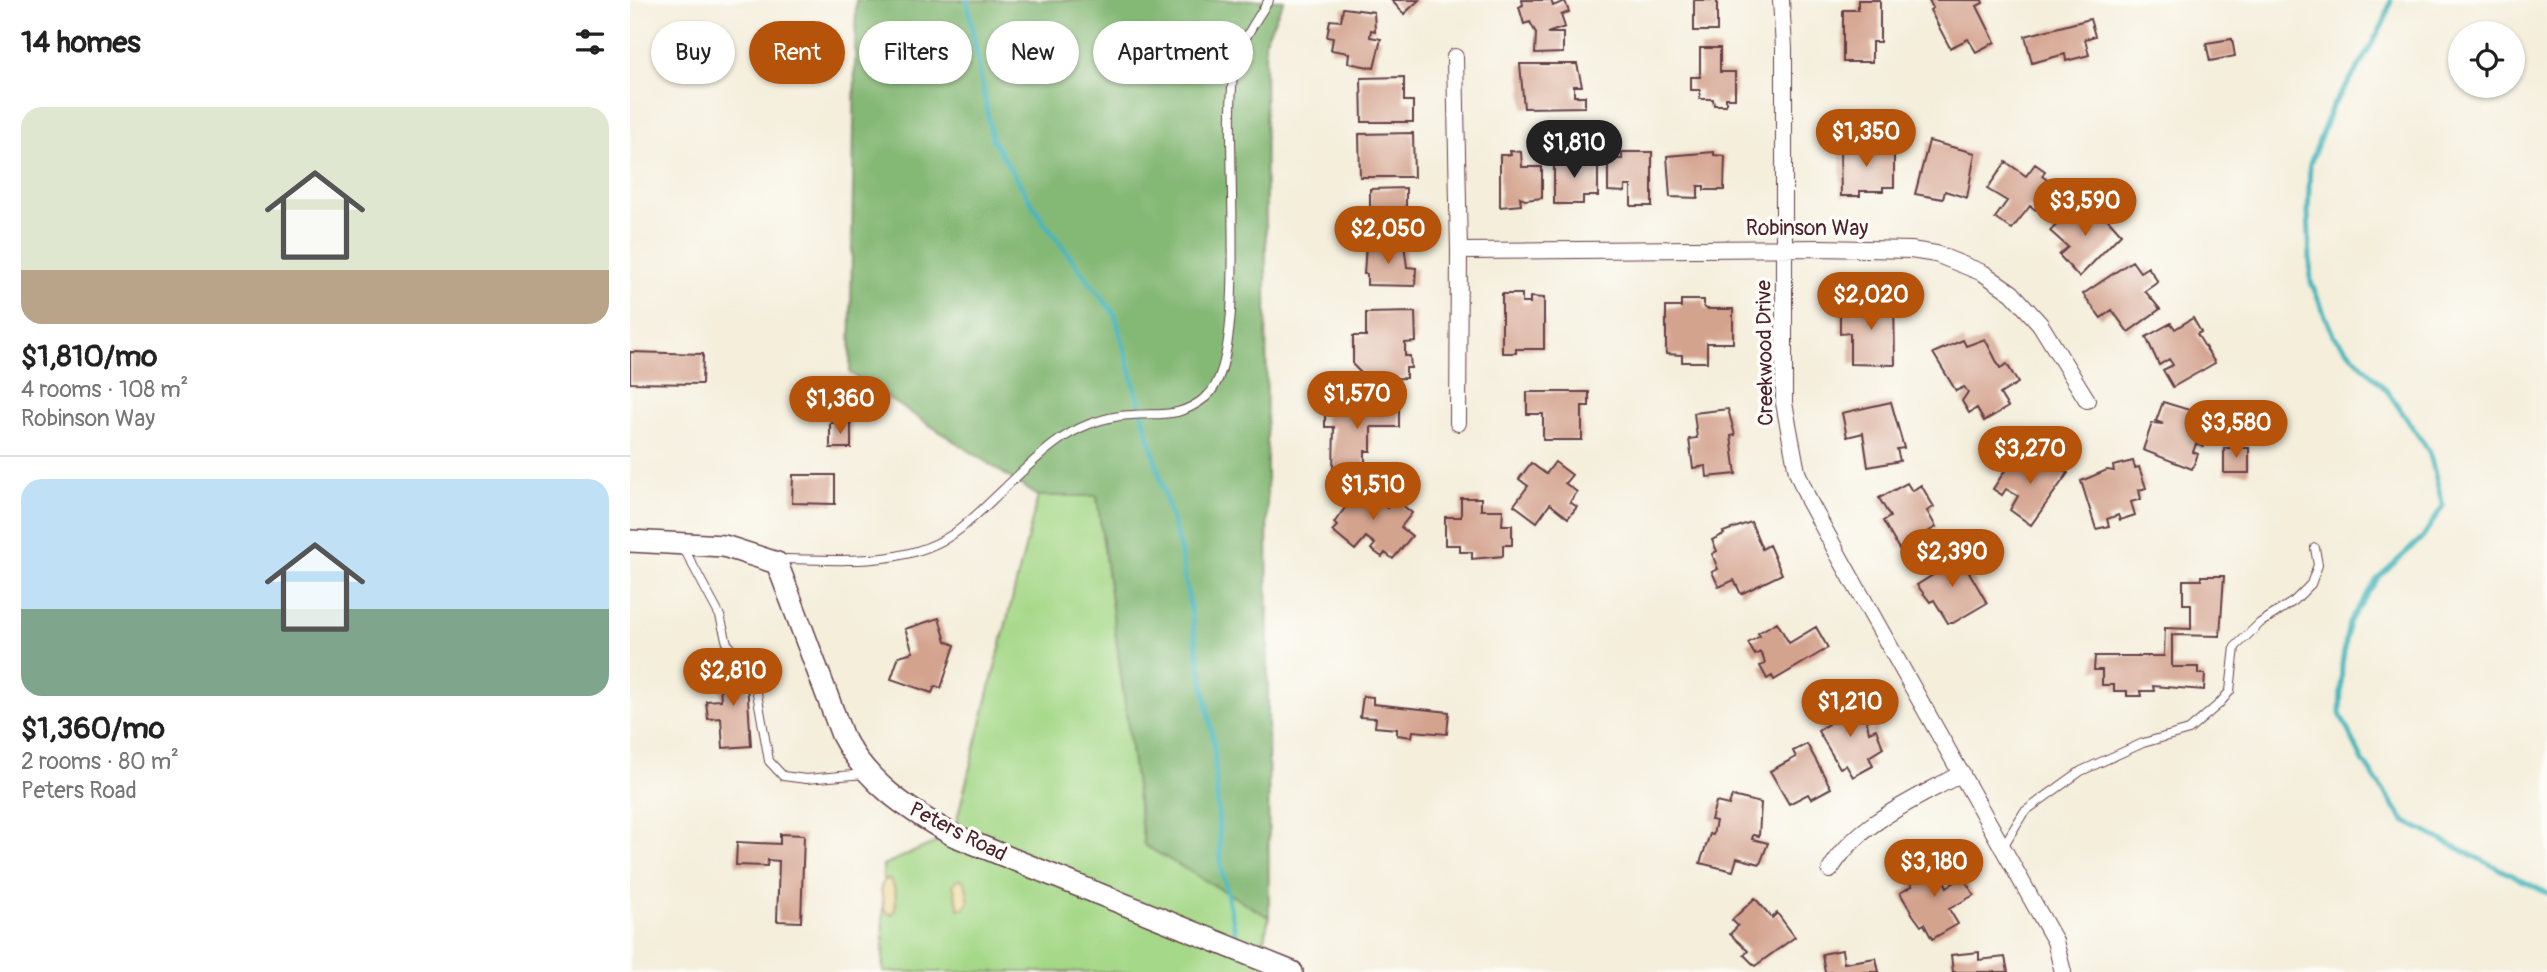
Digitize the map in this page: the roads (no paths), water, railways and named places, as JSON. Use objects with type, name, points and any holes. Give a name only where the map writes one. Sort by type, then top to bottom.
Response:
[{"type":"street","name":"Creekwood Drive","points":[[1781,0],[1785,248],[1784,403],[1787,435],[1797,472],[1821,524],[2004,845],[2055,941],[2063,972]]},
{"type":"street","points":[[1455,57],[1459,251],[1458,423]]},
{"type":"street","name":"Robinson Way","points":[[1459,251],[1785,248],[1912,250],[1937,254],[1966,264],[2012,293],[2040,324],[2087,400]]},
{"type":"street","points":[[630,541],[724,546],[777,563]]},
{"type":"street","name":"Peters Road","points":[[777,563],[842,735],[854,758],[868,774],[910,810],[953,835],[1292,972]]},
{"type":"street","points":[[1830,870],[1841,852],[1860,833],[1962,773]]},
{"type":"lane","points":[[777,563],[787,559],[853,560],[905,554],[930,546],[957,531],[996,498],[1029,463],[1059,440],[1108,418],[1185,412],[1219,384],[1227,353],[1232,290],[1230,163],[1234,72],[1241,45],[1269,0]]},
{"type":"lane","points":[[681,544],[720,616],[727,643],[754,676],[769,761],[783,776],[806,779],[868,774]]},
{"type":"lane","points":[[2004,845],[2024,812],[2081,771],[2143,743],[2189,730],[2219,704],[2230,691],[2235,647],[2260,623],[2294,601],[2311,584],[2318,565],[2315,548]]},
{"type":"waterway","points":[[967,0],[992,139],[1043,221],[1115,315],[1180,549],[1214,746],[1221,865],[1238,945]]},
{"type":"waterway","points":[[2391,0],[2384,22],[2332,107],[2310,164],[2308,212],[2311,282],[2333,335],[2388,392],[2429,451],[2443,506],[2422,538],[2378,578],[2349,622],[2342,664],[2340,714],[2363,761],[2404,821],[2547,893]]}]
